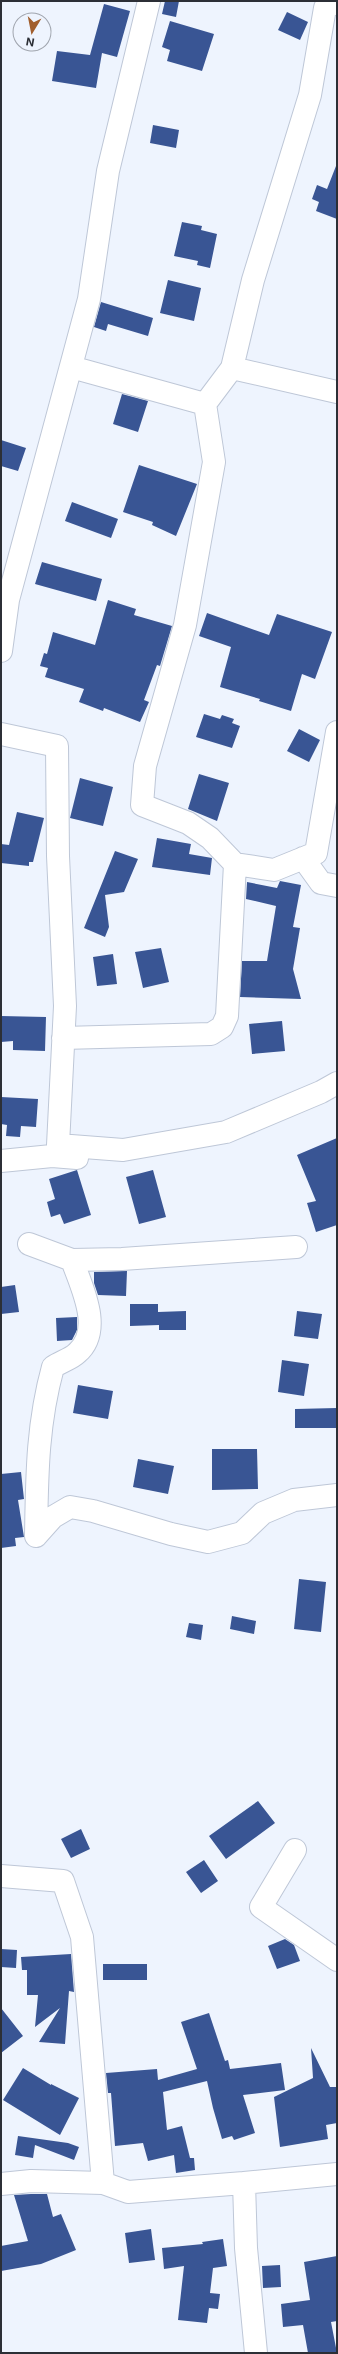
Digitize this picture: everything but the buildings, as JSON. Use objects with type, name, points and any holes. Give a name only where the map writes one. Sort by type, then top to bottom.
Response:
[{"type":"street","points":[[1,651],[4,600],[89,300],[108,171],[149,1]]},
{"type":"street","points":[[337,2],[325,8],[310,95],[253,280],[232,368],[205,404],[214,462],[185,625],[145,766],[142,805],[188,823],[210,838],[235,864],[274,870],[316,853],[337,732]]},
{"type":"street","points":[[71,367],[205,404]]},
{"type":"street","points":[[232,368],[337,392]]},
{"type":"street","points":[[1,734],[57,746],[58,864],[65,1006],[58,1145],[123,1150],[226,1132],[321,1092],[337,1083]]},
{"type":"street","points":[[303,858],[321,883],[337,886]]},
{"type":"street","points":[[63,1038],[211,1034],[222,1027],[227,1016],[235,864]]},
{"type":"street","points":[[1,1161],[52,1156],[100,1160]]},
{"type":"street","points":[[29,1244],[72,1260],[122,1259],[296,1247]]},
{"type":"street","points":[[72,1260],[90,1311],[88,1337],[78,1353],[53,1366],[45,1395],[38,1437],[36,1536],[53,1517],[70,1507],[93,1511],[172,1534],[208,1542],[242,1533],[263,1513],[294,1500],[337,1495]]},
{"type":"street","points":[[295,1850],[261,1907],[337,1960]]},
{"type":"street","points":[[1,1876],[63,1881],[80,1930],[82,1937],[103,2183]]},
{"type":"street","points":[[1,2184],[31,2180],[103,2183],[128,2192],[244,2184],[337,2174]]},
{"type":"street","points":[[244,2184],[246,2248],[256,2353]]}]
